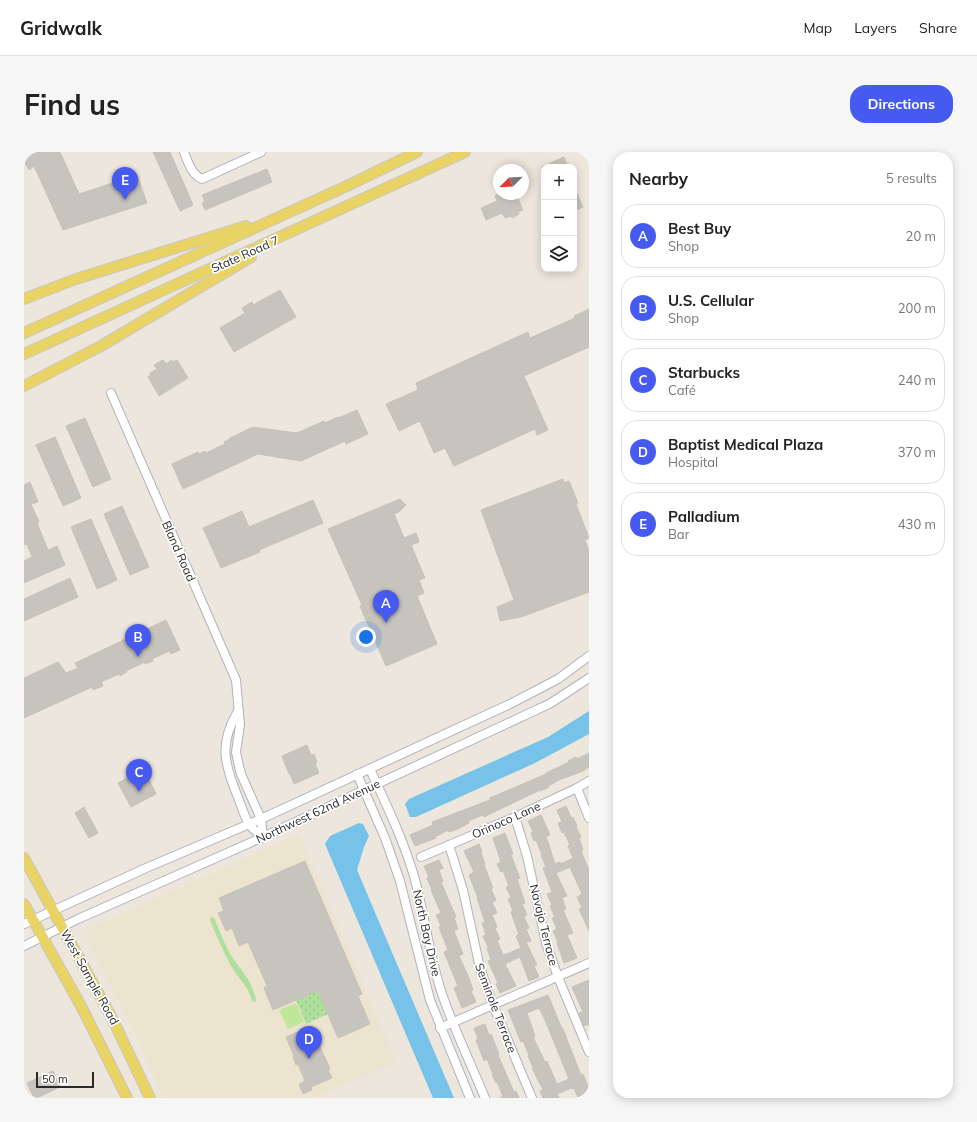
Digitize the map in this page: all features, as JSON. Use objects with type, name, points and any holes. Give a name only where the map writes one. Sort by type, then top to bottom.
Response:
[{"type":"main road","name":"State Road 7","points":[[24,333],[417,152]]},
{"type":"main road","name":"State Road 7","points":[[24,354],[465,152]]},
{"type":"main road","points":[[24,299],[76,279],[282,215]]},
{"type":"main road","points":[[24,386],[101,346],[295,231]]},
{"type":"main road","name":"West Sample Road","points":[[24,858],[112,1018],[150,1098]]},
{"type":"main road","name":"West Sample Road","points":[[24,904],[28,922],[42,937],[98,1040],[127,1098]]},
{"type":"street","points":[[184,152],[190,167],[196,176],[202,179],[250,154],[261,152]]},
{"type":"street","name":"Bland Road","points":[[110,393],[236,680],[240,725],[236,752],[241,774],[261,819],[263,837]]},
{"type":"street","name":"Northwest 62nd Avenue","points":[[28,922],[146,868],[261,819],[541,689],[574,668],[589,656]]},
{"type":"street","name":"Northwest 62nd Avenue","points":[[24,946],[62,927],[263,837],[532,712],[557,699],[589,678]]},
{"type":"street","name":"Bland Road","points":[[238,711],[232,722],[226,740],[226,760],[229,776],[249,824],[263,837]]},
{"type":"street","name":"North Bay Drive","points":[[370,768],[398,831],[413,875],[432,960],[442,994],[485,1098]]},
{"type":"street","name":"North Bay Drive","points":[[357,774],[385,838],[404,894],[430,1000],[440,1028],[470,1098]]},
{"type":"street","name":"Orinoco Lane","points":[[421,857],[515,817],[589,781]]},
{"type":"street","points":[[577,788],[589,818]]},
{"type":"street","name":"Navajo Terrace","points":[[515,817],[527,856],[546,943],[558,978],[586,1037],[589,1052]]},
{"type":"street","name":"Seminole Terrace","points":[[449,845],[463,890],[480,968],[532,1098]]},
{"type":"street","points":[[404,894],[417,890]]},
{"type":"street","points":[[440,1028],[558,978],[589,963]]},
{"type":"shaded area","points":[[299,834],[396,1062],[312,1098],[163,1098],[143,1049],[86,936],[89,929]]},
{"type":"green space","points":[[211,917],[214,918],[229,952],[249,981],[256,1001],[255,1002],[252,1001],[246,987],[228,960],[210,920]]},
{"type":"green space","points":[[318,991],[328,1014],[306,1024],[296,1000]]},
{"type":"green space","points":[[296,1003],[304,1022],[288,1029],[279,1010]]},
{"type":"water","points":[[589,711],[589,734],[535,763],[416,817],[410,817],[405,804],[409,799],[548,737]]},
{"type":"water","points":[[359,823],[363,824],[369,836],[357,870],[454,1098],[433,1098],[325,844],[330,836]]},
{"type":"building","points":[[24,152],[60,152],[79,194],[137,175],[147,203],[63,230],[34,166],[29,170],[24,161]]},
{"type":"building","points":[[153,152],[170,152],[193,205],[180,211]]},
{"type":"building","points":[[564,157],[567,164],[548,164]]},
{"type":"building","points":[[267,169],[272,182],[205,210],[202,203],[205,202],[202,195]]},
{"type":"building","points":[[577,194],[583,207],[577,210]]},
{"type":"building","points":[[519,200],[523,210],[518,212],[519,214],[512,218],[511,216],[505,218],[502,213],[486,220],[481,208],[497,201]]},
{"type":"building","points":[[280,290],[296,317],[234,352],[220,328],[245,313],[242,308],[252,302],[253,305]]},
{"type":"building","points":[[589,309],[589,347],[524,376],[548,430],[537,435],[535,429],[454,466],[445,448],[434,453],[420,421],[399,431],[386,404],[418,390],[416,383],[528,332],[530,338],[575,318],[574,316]]},
{"type":"building","points":[[163,360],[166,364],[172,360],[173,362],[177,360],[188,378],[159,396],[148,377],[151,375],[150,373],[157,369],[154,365]]},
{"type":"building","points":[[357,410],[368,434],[346,444],[345,441],[301,461],[258,454],[183,489],[172,464],[198,452],[199,454],[205,451],[206,453],[225,444],[224,442],[230,438],[253,427],[297,433],[324,421],[325,423]]},
{"type":"building","points":[[85,418],[111,479],[93,487],[66,426]]},
{"type":"building","points":[[55,437],[81,498],[63,506],[36,445]]},
{"type":"building","points":[[563,479],[564,483],[569,481],[578,503],[576,504],[589,538],[585,540],[589,551],[589,592],[521,617],[500,621],[497,607],[514,600],[481,510]]},
{"type":"building","points":[[30,482],[38,502],[31,504],[39,522],[37,523],[48,550],[57,546],[65,565],[24,583],[24,561],[32,557],[27,544],[24,545],[24,485]]},
{"type":"building","points":[[400,499],[406,505],[399,512],[394,514],[404,538],[416,533],[419,542],[411,545],[425,578],[419,580],[424,593],[417,596],[437,644],[386,666],[360,606],[362,605],[328,529]]},
{"type":"building","points":[[313,500],[323,523],[221,568],[203,528],[242,511],[249,527]]},
{"type":"building","points":[[122,506],[149,567],[130,575],[104,514]]},
{"type":"building","points":[[91,519],[117,580],[97,589],[71,527]]},
{"type":"building","points":[[70,578],[78,597],[24,621],[24,599]]},
{"type":"building","points":[[166,620],[180,650],[171,654],[169,651],[152,659],[153,661],[145,664],[145,662],[126,671],[127,672],[120,676],[119,674],[101,682],[103,686],[93,690],[92,687],[24,718],[24,678],[58,662],[66,673],[78,668],[75,663]]},
{"type":"building","points":[[307,745],[311,755],[314,754],[317,762],[315,764],[319,773],[294,784],[282,756]]},
{"type":"building","points":[[589,753],[589,767],[583,771],[559,780],[548,786],[549,787],[484,817],[483,815],[468,821],[469,823],[458,829],[449,832],[448,830],[435,837],[436,838],[415,846],[410,835],[433,825],[432,822],[490,800],[490,798],[546,774],[576,757],[577,759]]},
{"type":"building","points":[[143,769],[156,794],[131,807],[118,783]]},
{"type":"building","points":[[566,806],[571,818],[573,817],[581,837],[579,838],[583,850],[581,851],[589,870],[589,931],[579,909],[582,908],[577,897],[582,894],[570,867],[556,873],[567,896],[562,898],[566,909],[563,910],[573,933],[567,935],[577,958],[564,963],[553,931],[557,929],[552,918],[555,917],[550,906],[552,905],[547,894],[552,892],[543,868],[546,867],[536,840],[534,841],[531,833],[533,832],[528,821],[541,815],[550,835],[546,836],[555,864],[560,862],[561,864],[573,858],[568,846],[570,845],[564,832],[562,833],[558,823],[562,822],[557,810]]},
{"type":"building","points":[[84,807],[98,833],[89,838],[75,813]]},
{"type":"building","points":[[505,833],[513,854],[511,855],[520,878],[517,879],[525,903],[522,904],[527,915],[524,917],[529,928],[526,929],[531,941],[526,942],[537,965],[534,966],[539,977],[529,981],[520,957],[505,964],[516,986],[500,993],[496,984],[498,983],[488,961],[491,960],[488,947],[483,936],[486,935],[482,923],[485,922],[469,875],[474,872],[464,851],[479,844],[482,851],[484,865],[496,900],[492,902],[497,913],[492,915],[497,927],[495,928],[500,939],[497,940],[503,955],[521,948],[516,936],[519,935],[511,912],[513,911],[508,899],[511,898],[506,887],[509,886],[503,871],[501,872],[497,864],[501,862],[493,838]]},
{"type":"building","points":[[439,860],[443,868],[439,870],[443,881],[441,882],[456,917],[454,918],[458,929],[454,931],[463,954],[459,956],[469,978],[473,990],[471,991],[476,1002],[462,1008],[454,988],[458,986],[444,952],[448,950],[436,915],[441,913],[431,890],[427,878],[429,877],[424,866]]},
{"type":"building","points":[[305,861],[362,994],[358,996],[370,1024],[338,1038],[318,991],[273,1010],[264,988],[267,986],[248,942],[239,946],[232,928],[226,931],[218,913],[224,911],[219,898]]},
{"type":"building","points":[[589,980],[589,1026],[588,1024],[584,1026],[579,1013],[583,1012],[572,987]]},
{"type":"building","points":[[548,995],[581,1075],[583,1074],[589,1089],[589,1096],[578,1098],[574,1088],[571,1088],[557,1094],[559,1098],[543,1098],[540,1091],[543,1090],[532,1068],[529,1055],[523,1041],[521,1042],[508,1010]],"holes":[[[539,1008],[569,1079],[557,1084],[547,1061],[545,1062],[533,1037],[535,1036],[527,1013]]]},
{"type":"building","points":[[485,1024],[489,1035],[491,1034],[499,1054],[498,1055],[514,1092],[516,1091],[519,1098],[500,1098],[503,1096],[492,1074],[487,1059],[484,1061],[476,1040],[478,1039],[474,1028]]},
{"type":"building","points":[[311,1026],[330,1069],[328,1070],[332,1078],[311,1087],[312,1090],[303,1094],[299,1084],[305,1081],[298,1064],[296,1065],[286,1037]]},
{"type":"building","points":[[53,1071],[60,1087],[34,1098],[27,1083]]},
{"type":"place","name":"Palladium","points":[[125,200]]},
{"type":"place","name":"Best Buy","points":[[386,623]]},
{"type":"place","name":"U.S. Cellular","points":[[138,657]]},
{"type":"place","name":"Starbucks","points":[[139,792]]},
{"type":"place","name":"Baptist Medical Plaza","points":[[309,1059]]}]
